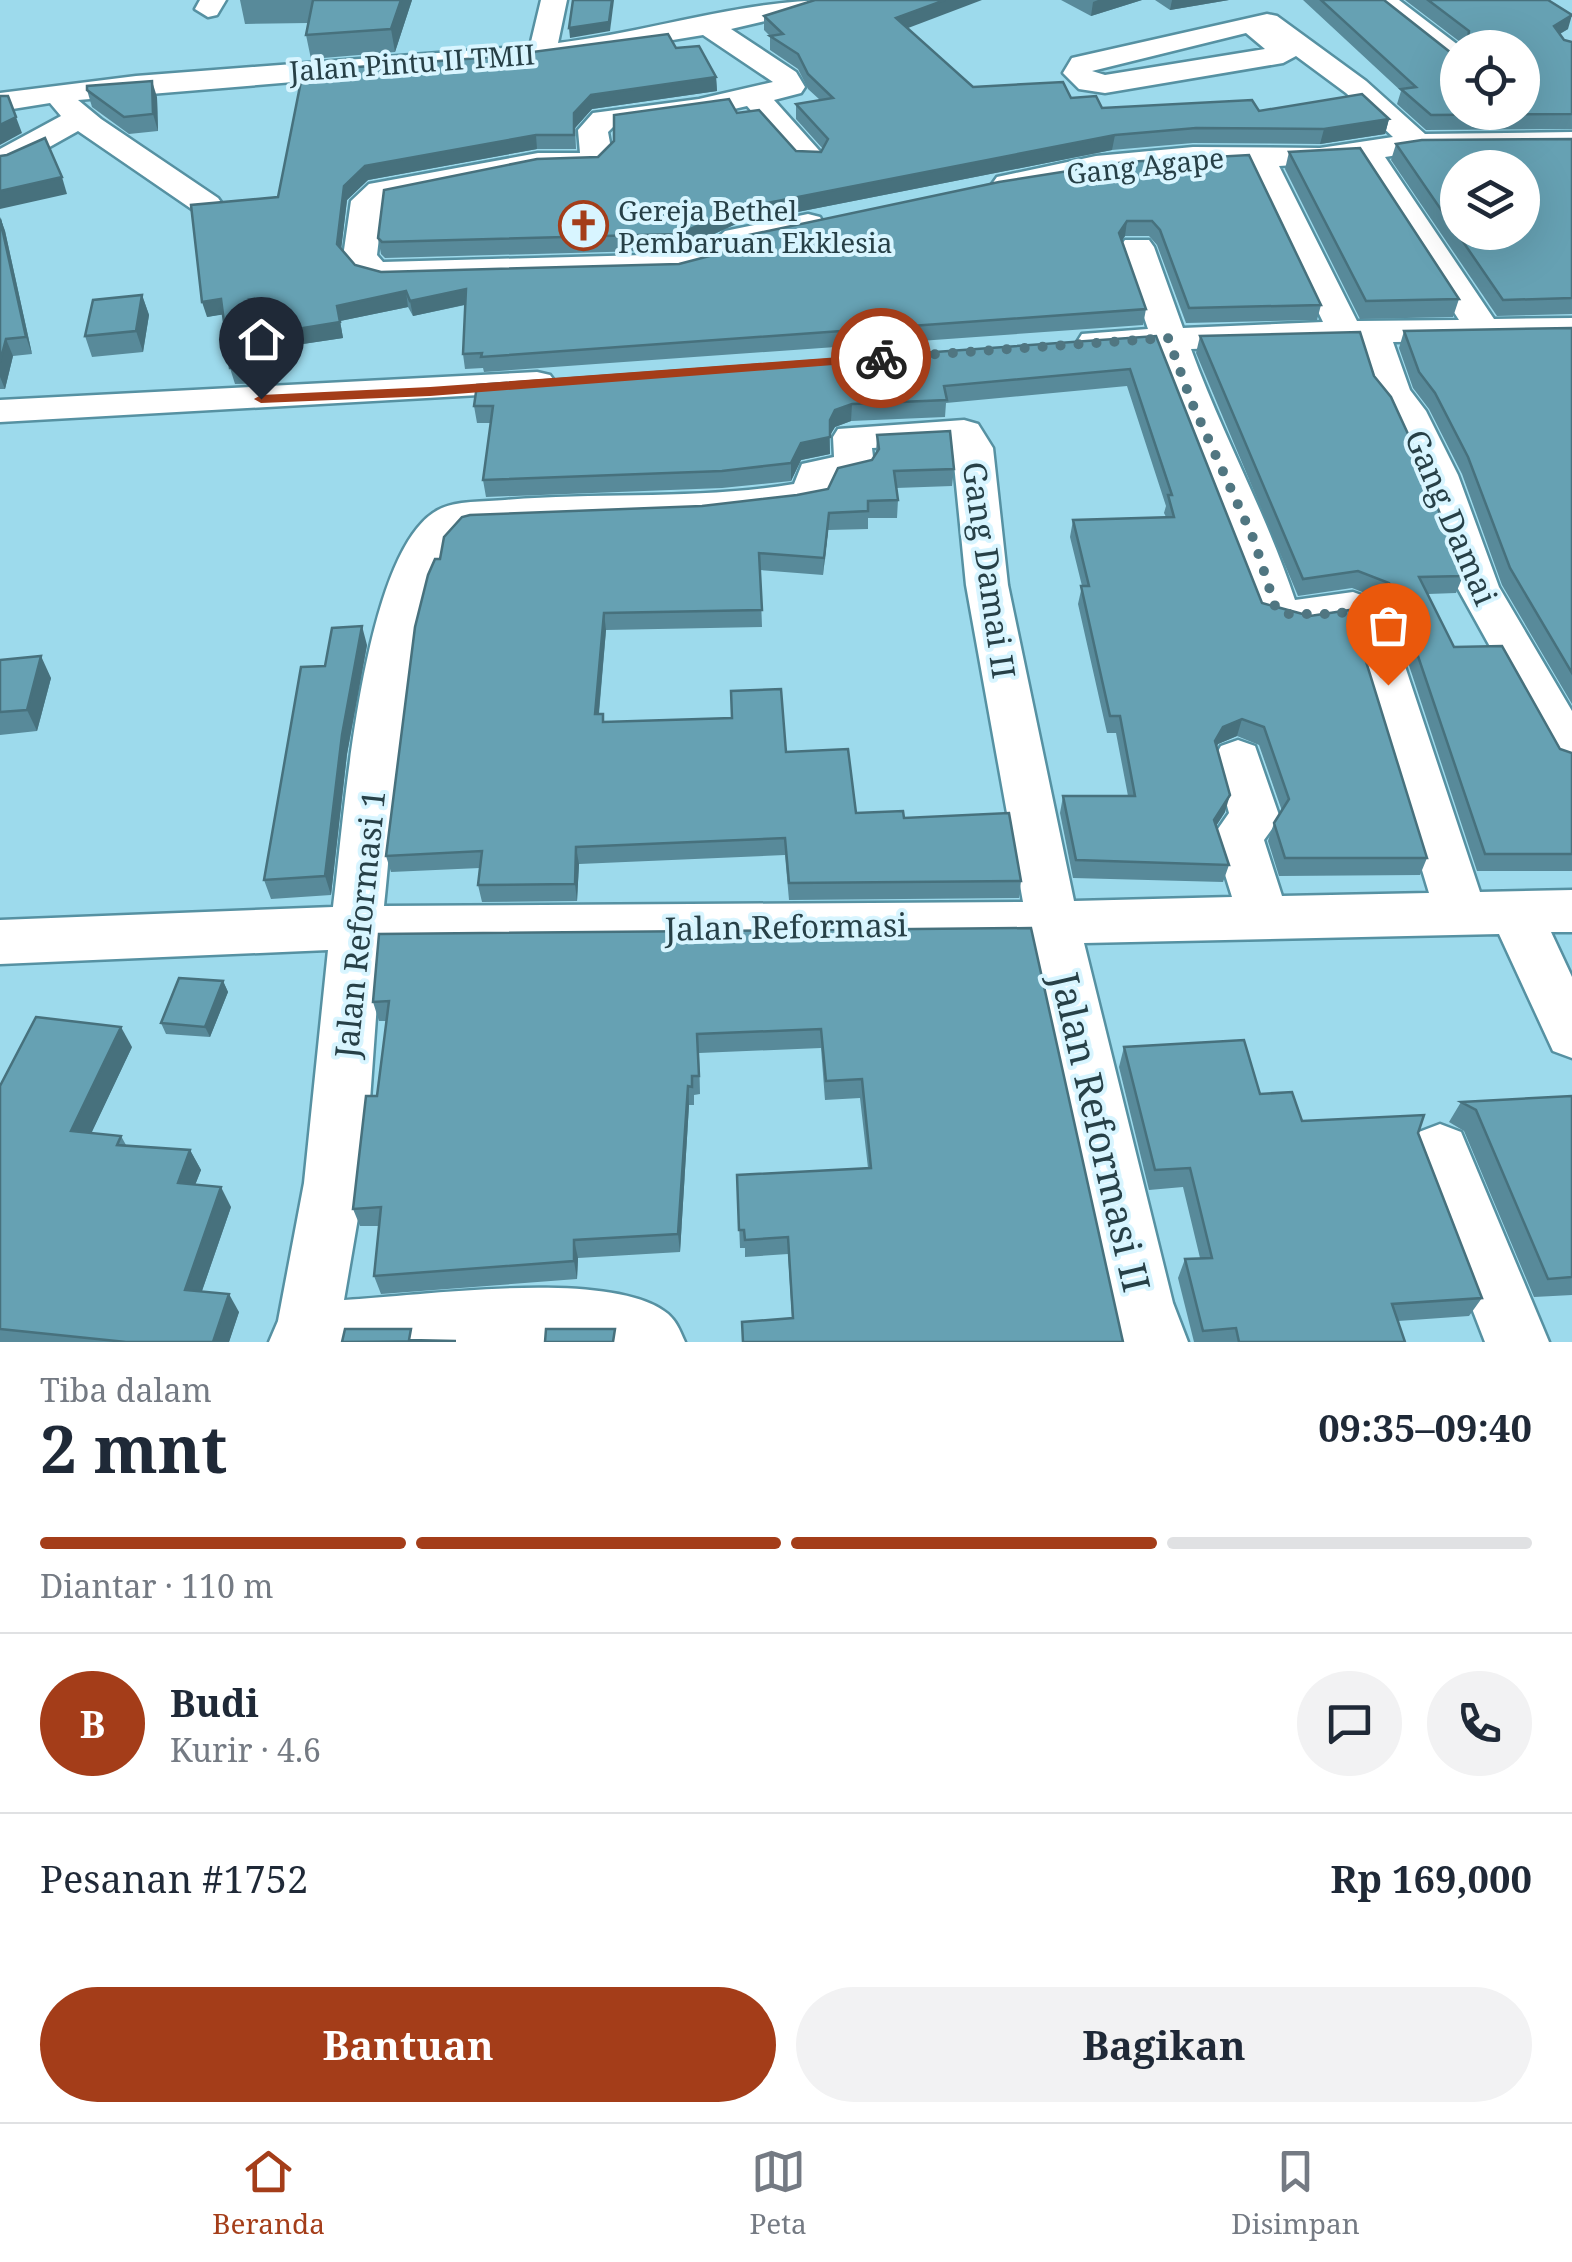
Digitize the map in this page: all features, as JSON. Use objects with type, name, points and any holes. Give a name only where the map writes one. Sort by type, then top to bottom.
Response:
[{"type":"street","points":[[542,53],[554,0]]},
{"type":"street","name":"Jalan Pintu II TMII","points":[[0,102],[310,68],[542,53],[710,27],[821,0]]},
{"type":"street","points":[[1382,0],[1440,44]]},
{"type":"street","points":[[1250,13],[1284,54],[1104,84],[1089,83],[1077,73],[1082,64],[1250,13]]},
{"type":"street","points":[[1250,13],[1356,87],[1417,143]]},
{"type":"street","points":[[710,27],[791,84],[788,89],[756,98],[604,119],[593,130],[596,154],[588,162],[538,162],[380,191],[367,201],[360,257],[384,273],[502,272],[560,266],[627,268],[705,259],[728,250],[737,238],[830,220]]},
{"type":"street","points":[[56,93],[78,120],[178,178],[207,205]]},
{"type":"street","points":[[756,98],[810,157]]},
{"type":"street","points":[[1,162],[78,120]]},
{"type":"street","points":[[1519,130],[1528,141]]},
{"type":"street","name":"Gang Agape","points":[[980,190],[1113,163],[1193,156],[1320,158],[1417,143],[1572,140]]},
{"type":"street","points":[[1365,149],[1484,331]]},
{"type":"street","name":"Gang Agape","points":[[1259,157],[1358,332]]},
{"type":"street","points":[[1137,248],[1192,403],[1254,540],[1276,609],[1284,614],[1341,614],[1353,607],[1365,612],[1461,912]]},
{"type":"street","points":[[1061,344],[1572,328]]},
{"type":"street","name":"Gang Damai","points":[[1358,332],[1389,373],[1392,391],[1407,411],[1438,475],[1478,587],[1572,752]]},
{"type":"street","points":[[0,411],[563,382]]},
{"type":"street","name":"Gang Damai II","points":[[442,524],[453,518],[543,510],[740,506],[796,498],[813,493],[816,473],[854,466],[852,437],[964,432],[974,448],[987,585],[1052,920]]},
{"type":"street","name":"Jalan Reformasi 1","points":[[304,1338],[334,1184],[356,927],[386,684],[397,621],[420,551],[442,524]]},
{"type":"street","points":[[1238,758],[1256,818],[1238,836],[1263,916]]},
{"type":"street","name":"Jalan Reformasi","points":[[0,942],[356,927],[836,927],[1572,911]]},
{"type":"street","points":[[1515,912],[1572,1034]]},
{"type":"street","name":"Jalan Reformasi II","points":[[1052,920],[1142,1303],[1156,1342]]},
{"type":"street","points":[[1440,1152],[1517,1342]]},
{"type":"street","points":[[304,1338],[519,1321],[609,1321],[638,1330],[653,1342]]},
{"type":"building","points":[[313,0],[401,0],[391,29],[306,35]]},
{"type":"building","points":[[573,0],[612,0],[609,22],[569,28]]},
{"type":"building","points":[[815,0],[945,0],[896,18],[973,87],[1063,82],[1071,98],[1096,96],[1102,108],[1252,100],[1259,111],[1362,94],[1389,119],[1324,129],[1196,128],[1115,135],[736,209],[679,234],[382,242],[378,238],[384,190],[537,159],[598,157],[614,141],[614,115],[729,99],[737,113],[759,110],[796,151],[821,152],[828,139],[796,104],[833,98],[808,74],[798,54],[770,36],[783,34],[764,16]]},
{"type":"building","points":[[1321,0],[1384,0],[1440,44],[1440,115],[1431,115],[1401,89],[1416,87]]},
{"type":"building","points":[[1428,0],[1548,0],[1572,15],[1554,26],[1564,40],[1572,42],[1572,114],[1540,114],[1540,30],[1468,30]]},
{"type":"building","points":[[668,34],[676,48],[699,46],[716,77],[591,95],[574,113],[574,135],[536,135],[365,166],[344,186],[337,244],[355,265],[381,272],[679,264],[717,254],[749,235],[999,182],[1125,162],[1249,155],[1321,305],[1189,308],[1160,230],[1152,221],[1127,221],[1119,233],[1146,309],[481,357],[482,353],[463,354],[466,289],[410,301],[406,291],[337,306],[340,322],[272,333],[265,367],[230,368],[221,299],[202,302],[191,205],[278,197],[303,71],[494,57]]},
{"type":"building","points":[[152,81],[153,114],[124,117],[87,90],[87,86]]},
{"type":"building","points":[[0,96],[8,96],[16,117],[0,125]]},
{"type":"building","points":[[45,138],[62,177],[0,191],[0,156]]},
{"type":"building","points":[[1572,139],[1572,298],[1503,300],[1469,250],[1540,250],[1540,150],[1440,150],[1440,208],[1396,144],[1422,140]]},
{"type":"building","points":[[1360,148],[1459,299],[1366,301],[1289,152]]},
{"type":"building","points":[[0,219],[26,337],[6,339],[0,362]]},
{"type":"building","points":[[142,295],[136,331],[85,336],[93,300]]},
{"type":"building","points":[[1572,328],[1572,673],[1510,568],[1468,457],[1435,393],[1419,372],[1404,331]]},
{"type":"building","points":[[1360,332],[1374,376],[1391,397],[1420,460],[1463,576],[1419,577],[1454,647],[1502,646],[1560,749],[1572,753],[1572,854],[1485,854],[1397,594],[1389,583],[1358,571],[1303,579],[1200,336]]},
{"type":"building","points":[[1156,336],[1262,603],[1310,616],[1350,610],[1427,858],[1285,858],[1274,823],[1289,799],[1264,727],[1242,719],[1223,727],[1215,741],[1230,795],[1214,820],[1229,865],[1076,860],[1063,796],[1135,796],[1120,716],[1110,716],[1081,586],[1089,586],[1073,520],[1174,517],[1168,495],[1172,495],[1130,369],[944,386],[947,400],[852,404],[835,410],[830,420],[830,437],[801,443],[791,463],[722,471],[483,480],[493,406],[474,406],[477,385]]},
{"type":"building","points":[[950,431],[954,469],[894,471],[898,500],[868,501],[868,511],[829,513],[824,558],[759,553],[762,610],[604,613],[595,714],[603,714],[603,722],[732,718],[731,691],[781,689],[786,752],[848,749],[856,813],[903,811],[904,818],[1009,813],[1021,881],[789,883],[785,838],[576,847],[575,884],[478,885],[482,851],[386,856],[415,627],[428,575],[435,559],[440,559],[444,537],[462,517],[702,506],[797,495],[828,489],[838,468],[872,460],[879,449],[877,435]]},
{"type":"building","points":[[362,626],[342,735],[325,876],[264,880],[301,667],[325,666],[332,628]]},
{"type":"building","points":[[41,656],[27,710],[0,712],[0,660]]},
{"type":"building","points":[[1031,928],[1123,1342],[743,1342],[742,1322],[793,1318],[788,1237],[745,1240],[744,1230],[739,1230],[737,1175],[871,1168],[862,1079],[826,1081],[821,1029],[697,1034],[699,1076],[692,1076],[692,1087],[688,1086],[678,1234],[574,1240],[574,1261],[374,1276],[381,1207],[353,1209],[366,1096],[377,1096],[389,1001],[373,1002],[379,934]]},
{"type":"building","points":[[179,978],[223,981],[205,1027],[161,1023]]},
{"type":"building","points":[[36,1017],[121,1027],[71,1131],[121,1136],[117,1145],[190,1150],[178,1183],[221,1187],[185,1290],[229,1294],[213,1342],[126,1342],[0,1329],[0,1086]]},
{"type":"building","points":[[1244,1040],[1260,1094],[1292,1092],[1302,1121],[1424,1115],[1418,1133],[1482,1298],[1392,1304],[1405,1342],[1239,1342],[1236,1328],[1203,1331],[1185,1259],[1212,1258],[1190,1168],[1155,1170],[1124,1047]]},
{"type":"building","points":[[1572,1096],[1572,1277],[1548,1279],[1476,1110],[1461,1102]]},
{"type":"building","points":[[345,1329],[411,1329],[409,1340],[456,1341],[342,1342]]},
{"type":"building","points":[[546,1329],[615,1329],[613,1342],[545,1342]]},
{"type":"way so far","points":[[881,358],[1168,338],[1192,403],[1254,540],[1276,609],[1284,614],[1341,614],[1346,608],[1361,609],[1388,685]]},
{"type":"place","name":"Gereja Bethel Pembaruan Ekklesia","points":[[583,226]]},
{"type":"route","points":[[261,399],[430,392],[881,358]]}]
